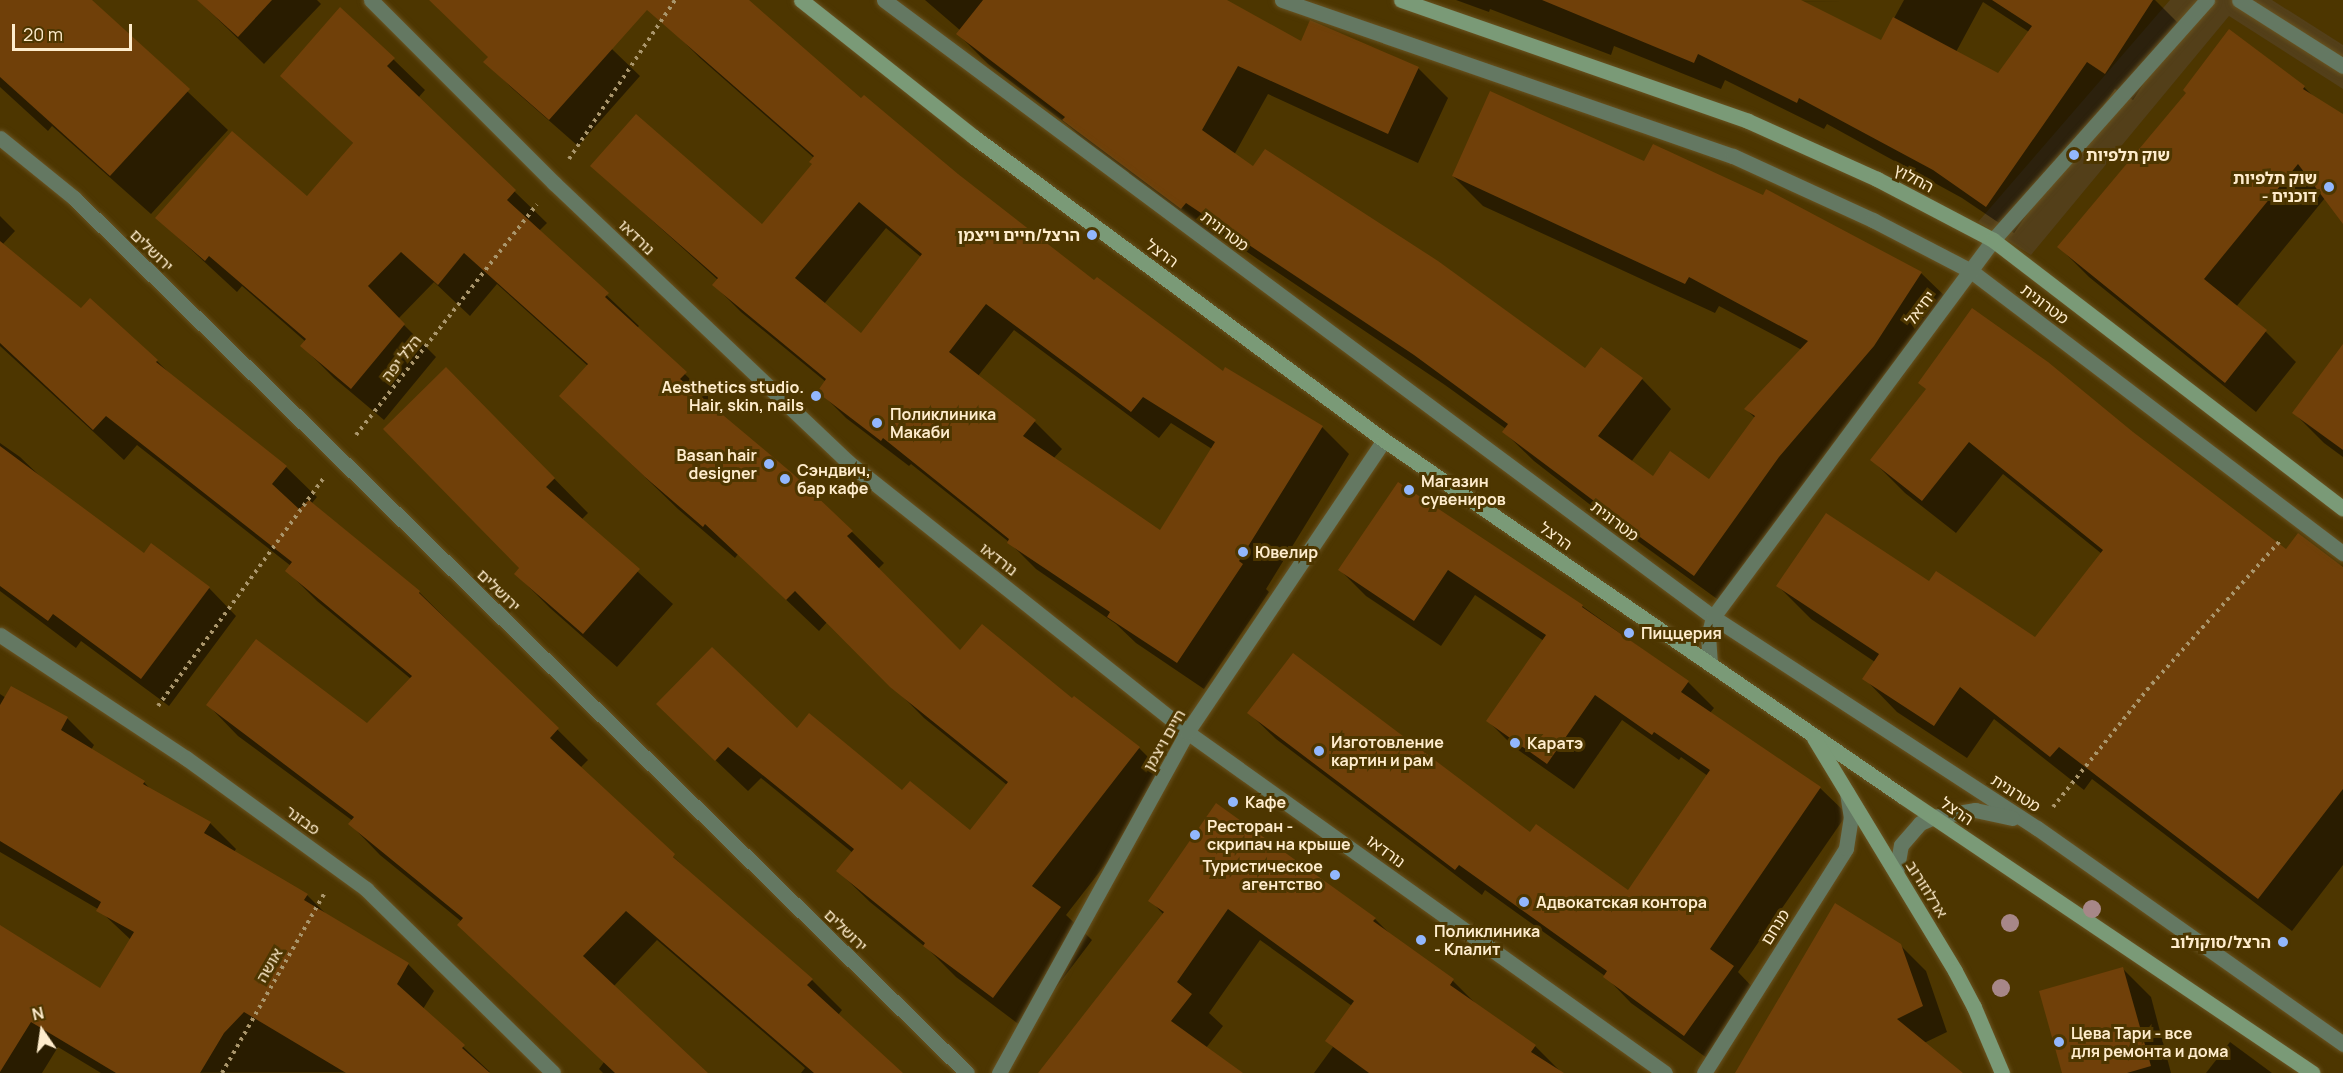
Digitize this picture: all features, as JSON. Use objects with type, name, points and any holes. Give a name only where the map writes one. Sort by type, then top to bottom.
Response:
[{"type":"street","name":"נורדאו","points":[[371,0],[554,183],[848,462],[1187,732],[1665,1073]]},
{"type":"street","name":"הרצל","points":[[801,0],[974,137],[1384,440],[2312,1073]]},
{"type":"street","name":"מטרונית","points":[[884,0],[1713,617],[2037,828],[2343,1044]]},
{"type":"street","name":"מטרונית","points":[[1282,0],[1733,156],[1873,220],[1971,271],[2343,553]]},
{"type":"street","name":"החלוץ","points":[[1401,0],[1748,121],[1877,179],[1993,240],[2343,509]]},
{"type":"street","name":"יחיאל","points":[[1710,664],[1708,637],[1713,617],[1993,240],[2207,0]]},
{"type":"street","points":[[2239,0],[2343,66]]},
{"type":"street","name":"ירושלים","points":[[0,138],[74,198],[967,1073]]},
{"type":"street","name":"חיים ויצמן","points":[[999,1073],[1187,732],[1384,440]]},
{"type":"street","name":"פבזנר","points":[[0,635],[141,728],[366,889],[553,1073]]},
{"type":"street","name":"ארלוזורוב","points":[[1809,731],[1936,937],[1974,1007],[2002,1073]]},
{"type":"street","name":"מנחם","points":[[1704,1073],[1846,848],[1851,818],[1846,792]]},
{"type":"street","points":[[1896,873],[1901,845],[1920,824],[1934,817],[1975,810],[2010,817],[2037,828]]},
{"type":"path","name":"הלל יפה","points":[[141,728],[338,457],[554,183],[675,0]]},
{"type":"path","points":[[2037,828],[2152,684],[2300,519]]},
{"type":"path","name":"אושה","points":[[222,1073],[338,868]]},
{"type":"shaded area","name":"שוק תלפיות","points":[[2170,0],[2272,0],[2343,45],[2343,89],[2229,16],[2031,255],[1978,222]]},
{"type":"building","points":[[0,0],[92,0],[190,89],[110,176],[0,77]]},
{"type":"building","points":[[197,0],[272,0],[238,37]]},
{"type":"building","points":[[429,0],[749,0],[861,98],[864,95],[958,174],[1094,280],[1097,277],[1223,371],[1225,367],[1323,426],[1239,561],[1243,564],[1177,663],[1107,617],[1110,612],[1007,543],[1009,539],[883,438],[881,441],[817,392],[826,379],[712,285],[718,278],[590,166],[636,114],[762,224],[812,164],[809,162],[814,156],[647,10],[549,120],[483,62],[488,57]],"holes":[[[859,202],[922,254],[861,333],[795,278]],[[986,304],[1131,412],[1143,397],[1215,442],[1160,530],[1023,436],[1036,420],[949,352]]]},
{"type":"building","points":[[983,0],[1227,0],[1301,41],[1310,20],[1419,67],[1388,134],[1238,66],[1202,130],[1253,166],[1265,149],[1438,261],[1585,368],[1601,347],[1643,378],[1598,436],[1653,476],[1670,451],[1709,479],[1755,416],[1744,409],[1808,341],[1689,277],[1685,284],[1452,176],[1490,91],[1644,161],[1653,144],[1763,195],[1766,189],[1922,272],[1874,346],[1779,457],[1694,576],[1597,506],[1598,504],[1502,432],[1508,424],[1414,355],[1186,203],[1181,209],[1062,120],[1065,117],[956,34]]},
{"type":"building","points":[[1542,0],[1801,0],[1881,40],[1893,17],[1998,73],[2032,26],[1992,0],[2153,0],[2105,74],[2087,62],[1986,207],[1933,170],[1799,98],[1797,103],[1698,54],[1694,63]]},
{"type":"building","points":[[340,7],[395,58],[387,66],[516,190],[507,200],[609,293],[605,297],[687,372],[680,379],[792,473],[853,531],[847,536],[960,650],[982,624],[1072,698],[1074,696],[1140,747],[1032,886],[1061,907],[993,998],[923,946],[925,943],[836,871],[854,849],[728,747],[715,761],[656,704],[712,647],[797,728],[809,713],[902,790],[910,781],[970,830],[1008,782],[890,687],[795,591],[786,600],[705,524],[703,527],[645,477],[559,396],[588,364],[464,253],[438,285],[401,252],[368,286],[405,324],[351,389],[300,346],[306,339],[209,256],[205,261],[155,218],[232,131],[307,196],[353,143],[280,76]]},
{"type":"building","points":[[2229,29],[2305,86],[2303,89],[2343,114],[2343,224],[2298,164],[2204,279],[2267,330],[2225,383],[2057,247],[2186,93],[2183,90]]},
{"type":"building","points":[[0,241],[81,308],[90,298],[158,360],[156,362],[287,466],[272,484],[299,509],[309,500],[420,591],[419,593],[559,728],[550,738],[675,854],[673,857],[813,979],[807,985],[903,1073],[814,1073],[626,911],[583,956],[708,1073],[615,1073],[457,925],[463,918],[348,824],[354,817],[206,705],[256,639],[367,723],[412,676],[285,571],[292,562],[106,416],[93,430],[0,343]]},
{"type":"building","points":[[1972,308],[2048,362],[2133,432],[2286,549],[2298,533],[2343,567],[2343,789],[2258,899],[2059,747],[2050,757],[1960,687],[1934,726],[1862,679],[1879,654],[1776,586],[1826,513],[1929,581],[1936,571],[2035,637],[2103,550],[1969,442],[1922,501],[1870,460],[1926,389],[1918,383]]},
{"type":"building","points":[[2343,344],[2343,450],[2292,413]]},
{"type":"building","points":[[446,367],[555,478],[546,487],[640,569],[583,634],[514,574],[519,568],[383,429]]},
{"type":"building","points":[[0,446],[144,553],[151,543],[210,587],[141,679],[53,614],[48,621],[0,586]]},
{"type":"building","points":[[1398,482],[1583,605],[1582,607],[1689,681],[1681,692],[1821,787],[1710,949],[1734,966],[1684,1036],[1603,977],[1607,971],[1459,865],[1455,870],[1247,713],[1293,653],[1530,832],[1536,824],[1628,890],[1710,770],[1654,732],[1652,735],[1595,695],[1547,764],[1486,721],[1546,635],[1448,570],[1414,621],[1338,570]]},
{"type":"building","points":[[11,686],[68,717],[61,730],[145,781],[143,784],[211,822],[204,833],[308,894],[304,900],[409,963],[397,984],[465,1045],[462,1048],[490,1073],[346,1073],[244,1012],[224,1033],[200,1073],[116,1073],[31,1022],[0,1072],[0,925],[100,988],[134,932],[96,911],[101,902],[0,841],[0,705]]},
{"type":"building","points":[[1216,803],[1376,918],[1373,921],[1454,979],[1450,985],[1536,1045],[1531,1052],[1564,1073],[1369,1073],[1325,1041],[1354,1001],[1228,909],[1177,982],[1192,994],[1171,1021],[1243,1073],[1038,1073],[1164,912],[1148,901]]},
{"type":"building","points":[[1835,903],[1901,944],[1923,1006],[1897,1019],[1963,1073],[1735,1073]]},
{"type":"building","points":[[2123,967],[2151,1066],[2127,1073],[2062,1073],[2039,991]]},
{"type":"place","name":"שוק תלפיות","points":[[2074,155]]},
{"type":"place","name":"שוק תלפיות - דוכנים","points":[[2329,187]]},
{"type":"place","name":"הרצל/חיים וייצמן","points":[[1092,235]]},
{"type":"place","name":"Aesthetics studio. Hair, skin, nails","points":[[816,396]]},
{"type":"place","name":"Поликлиника Макаби","points":[[877,423]]},
{"type":"place","name":"Basan hair designer","points":[[769,464]]},
{"type":"place","name":"Сэндвич, бар кафе","points":[[785,479]]},
{"type":"place","name":"Магазин сувениров","points":[[1409,490]]},
{"type":"place","name":"Ювелир","points":[[1243,552]]},
{"type":"place","name":"Пиццерия","points":[[1629,633]]},
{"type":"place","name":"Каратэ","points":[[1515,743]]},
{"type":"place","name":"Изготовление картин и рам","points":[[1319,751]]},
{"type":"place","name":"Кафе","points":[[1233,802]]},
{"type":"place","name":"Ресторан - скрипач на крыше","points":[[1195,835]]},
{"type":"place","name":"Туристическое агентство","points":[[1335,875]]},
{"type":"place","name":"Адвокатская контора","points":[[1524,902]]},
{"type":"place","name":"Поликлиника - Клалит","points":[[1421,940]]},
{"type":"place","name":"הרצל/סוקולוב","points":[[2283,942]]},
{"type":"place","name":"Цева Тари - все для ремонта и дома","points":[[2059,1042]]}]
